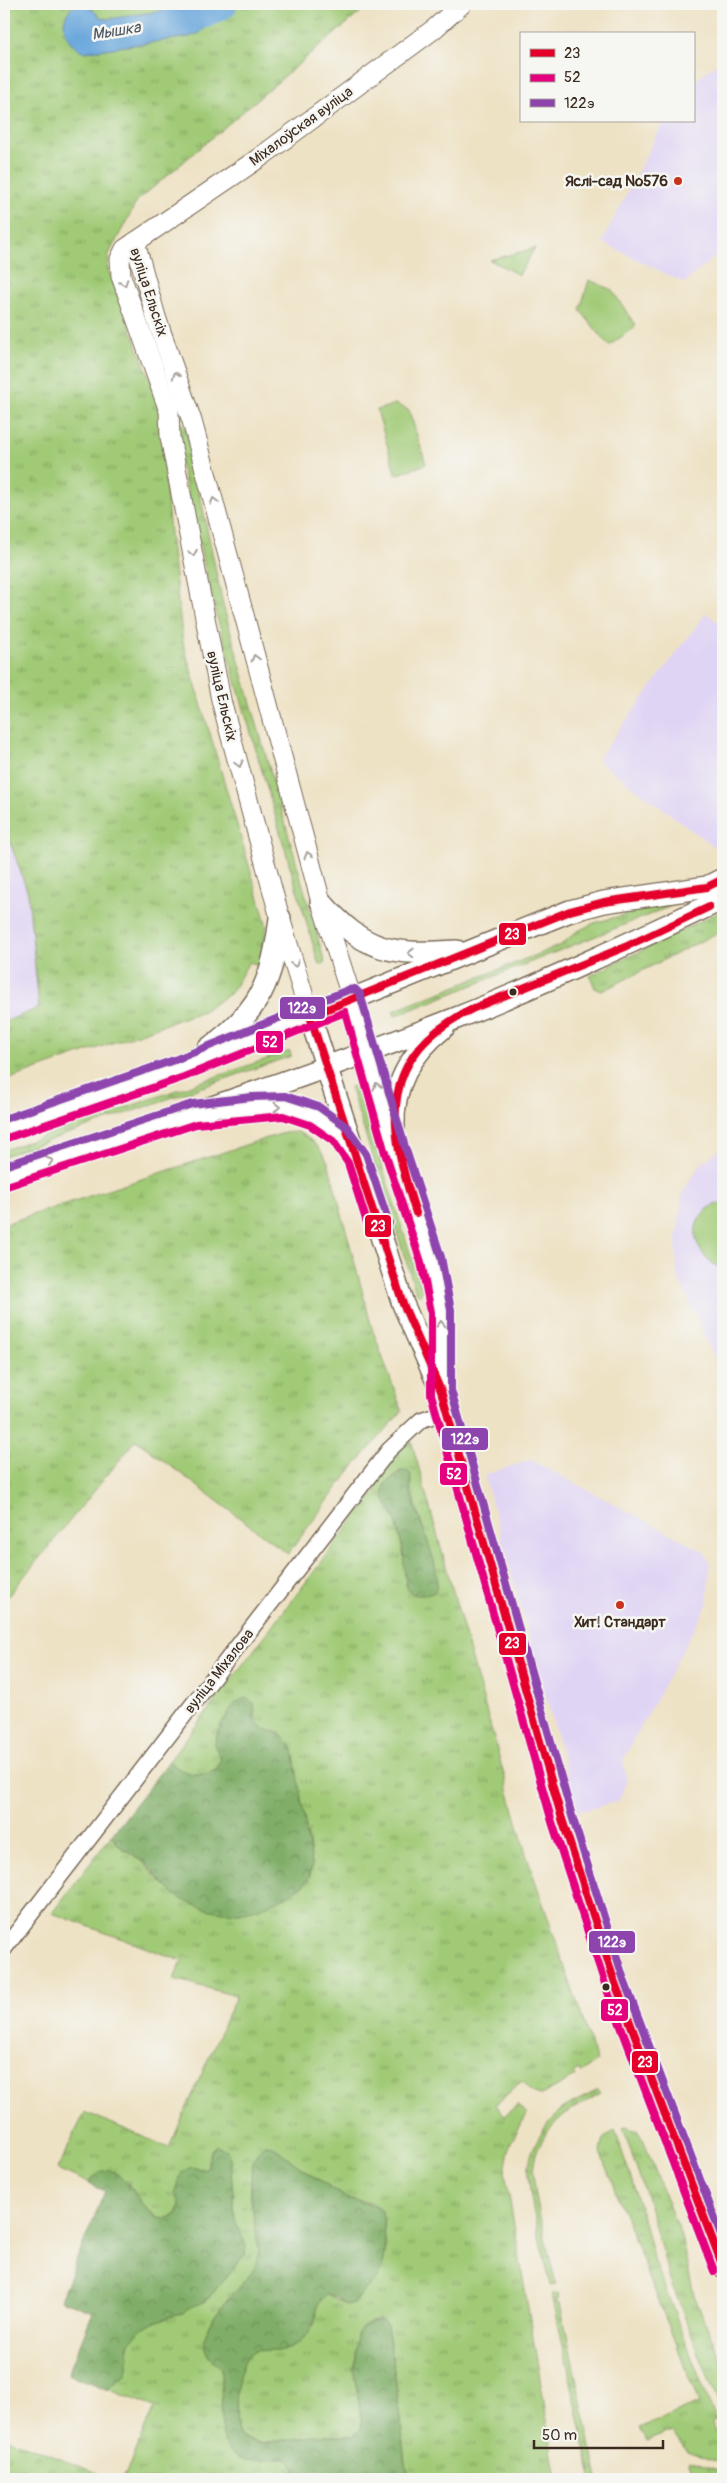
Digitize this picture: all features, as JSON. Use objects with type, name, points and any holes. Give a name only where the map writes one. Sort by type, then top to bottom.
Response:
[{"type":"main road","points":[[4,1129],[181,1068],[570,911],[604,902],[707,887],[723,879]]},
{"type":"main road","points":[[4,1176],[194,1114],[456,1018],[655,933],[723,899]]},
{"type":"main road","points":[[321,902],[340,924],[354,936],[388,950],[407,954],[477,950]]},
{"type":"main road","points":[[181,1068],[228,1035],[245,1018],[260,997],[267,982],[277,948],[280,918]]},
{"type":"main road","points":[[352,999],[438,1289],[441,1311],[444,1401]]},
{"type":"main road","points":[[310,1016],[335,1063],[357,1158],[403,1304],[444,1401],[560,1809],[615,1983],[723,2267]]},
{"type":"main road","points":[[396,1150],[395,1106],[402,1077],[424,1044],[456,1018]]},
{"type":"main road","points":[[194,1114],[253,1107],[284,1106],[303,1111],[325,1122],[340,1134],[357,1158]]},
{"type":"street","name":"Міхалоўская вуліца","points":[[135,242],[267,152],[434,29],[462,4]]},
{"type":"street","name":"вуліца Ельскіх","points":[[310,1016],[280,918],[221,700],[170,437],[169,411],[121,276],[120,260],[125,249],[135,242],[156,317],[192,421],[321,902],[352,999]]},
{"type":"street","name":"вуліца Міхалова","points":[[4,1949],[389,1450],[407,1431],[444,1401]]},
{"type":"shaded area","name":"Яслі-сад №576","points":[[723,59],[723,250],[684,283],[602,242],[663,122],[694,122],[694,81]]},
{"type":"shaded area","points":[[706,613],[723,626],[723,838],[716,848],[597,760]]},
{"type":"shaded area","points":[[4,825],[28,893],[39,1008],[4,1021]]},
{"type":"shaded area","points":[[723,1147],[723,1384],[713,1353],[677,1275],[676,1243],[682,1195],[702,1163]]},
{"type":"shaded area","points":[[531,1460],[703,1551],[710,1563],[707,1605],[623,1760],[627,1783],[618,1801],[578,1812],[484,1475]]},
{"type":"green space","points":[[4,4],[370,4],[137,201],[109,254],[108,269],[158,400],[170,534],[183,643],[267,926],[259,965],[249,962],[231,993],[203,1011],[4,1081],[4,1022],[39,1008],[28,893],[4,825]]},
{"type":"green space","points":[[535,248],[519,275],[490,260]]},
{"type":"green space","points":[[589,280],[612,290],[636,326],[609,346],[580,310]]},
{"type":"green space","points":[[395,404],[409,410],[426,464],[396,475],[377,410]]},
{"type":"green space","points":[[177,424],[183,424],[186,428],[223,605],[325,963],[319,965],[214,607],[173,431]]},
{"type":"green space","points":[[679,900],[684,901],[395,1016],[393,1011],[561,945],[576,932],[594,923]]},
{"type":"green space","points":[[723,910],[723,930],[602,991],[595,988],[590,976]]},
{"type":"green space","points":[[290,1051],[291,1056],[4,1156],[4,1150]]},
{"type":"green space","points":[[356,1085],[422,1290],[420,1296],[416,1292],[350,1087]]},
{"type":"green space","points":[[298,1132],[316,1145],[328,1162],[372,1328],[402,1411],[349,1472],[288,1554],[136,1440],[4,1601],[4,1224],[267,1138]]},
{"type":"green space","points":[[723,1202],[723,1269],[711,1262],[703,1254],[696,1234],[697,1224],[702,1215],[711,1207]]},
{"type":"green space","points":[[411,1440],[526,1854],[597,2061],[581,2073],[579,2069],[574,2072],[576,2076],[541,2095],[534,2093],[522,2081],[495,2105],[505,2116],[518,2104],[527,2114],[510,2144],[505,2172],[557,2479],[406,2479],[408,2472],[405,2464],[400,2411],[387,2326],[373,2321],[362,2327],[357,2335],[356,2358],[353,2368],[362,2421],[361,2429],[353,2436],[314,2436],[262,2443],[245,2440],[238,2434],[236,2413],[237,2387],[243,2363],[249,2354],[257,2349],[265,2351],[282,2350],[297,2344],[309,2332],[313,2325],[316,2307],[327,2294],[347,2305],[356,2302],[379,2274],[385,2257],[382,2211],[374,2204],[347,2198],[273,2147],[266,2145],[255,2170],[251,2185],[252,2205],[259,2245],[256,2265],[250,2275],[213,2318],[207,2329],[205,2342],[208,2355],[221,2368],[222,2436],[266,2460],[278,2457],[290,2460],[296,2469],[294,2472],[273,2479],[123,2479],[154,2407],[107,2389],[125,2375],[129,2347],[132,2340],[144,2328],[160,2320],[184,2314],[191,2307],[206,2301],[245,2254],[241,2234],[235,2221],[230,2158],[208,2160],[208,2166],[205,2170],[196,2168],[177,2196],[181,2202],[177,2214],[169,2218],[161,2217],[147,2209],[135,2195],[127,2181],[93,2177],[89,2183],[57,2169],[85,2112],[169,2148],[236,1996],[174,1979],[182,1961],[52,1913],[112,1835],[116,1844],[141,1860],[163,1884],[239,1913],[277,1901],[302,1887],[309,1878],[312,1864],[309,1841],[281,1734],[259,1725],[255,1716],[255,1709],[242,1699],[221,1723],[214,1744],[221,1759],[216,1770],[204,1774],[185,1772],[169,1761],[375,1492],[384,1469],[404,1445]],"holes":[[[400,1471],[411,1479],[411,1491],[431,1552],[437,1584],[406,1585],[406,1564],[396,1521],[390,1511],[385,1484]]]},
{"type":"green space","points":[[403,1470],[411,1474],[412,1498],[436,1569],[437,1581],[435,1592],[428,1594],[414,1594],[407,1588],[403,1550],[397,1523],[384,1497],[385,1484]]},
{"type":"green space","points":[[246,1698],[254,1703],[256,1723],[262,1728],[283,1737],[293,1749],[312,1865],[309,1877],[303,1885],[286,1897],[254,1910],[230,1913],[201,1907],[181,1899],[145,1863],[121,1847],[112,1835],[169,1761],[185,1772],[204,1774],[216,1770],[221,1759],[214,1744],[225,1717],[240,1700]]},
{"type":"green space","points":[[598,2090],[601,2093],[568,2112],[553,2125],[544,2136],[534,2163],[535,2189],[541,2222],[556,2284],[551,2285],[536,2225],[530,2191],[529,2165],[540,2135],[555,2116],[565,2107]]},
{"type":"green space","points":[[626,2127],[637,2131],[644,2142],[681,2237],[694,2295],[723,2365],[723,2414],[670,2280],[648,2202],[623,2128]]},
{"type":"green space","points":[[615,2130],[639,2203],[653,2257],[716,2420],[712,2423],[715,2432],[720,2430],[723,2439],[723,2464],[687,2451],[673,2431],[646,2441],[640,2428],[699,2403],[600,2152],[603,2139]]},
{"type":"green space","points":[[266,2145],[273,2146],[301,2168],[347,2198],[379,2207],[382,2211],[385,2257],[379,2274],[356,2302],[347,2305],[336,2297],[327,2294],[319,2303],[315,2321],[303,2339],[289,2348],[273,2351],[257,2349],[249,2354],[243,2363],[237,2387],[236,2413],[238,2434],[245,2440],[262,2443],[314,2436],[353,2436],[361,2429],[362,2421],[353,2368],[356,2358],[357,2335],[362,2327],[379,2320],[387,2325],[400,2411],[405,2464],[408,2472],[406,2479],[273,2479],[294,2472],[296,2469],[290,2460],[281,2458],[258,2461],[244,2460],[228,2449],[222,2436],[221,2368],[207,2354],[204,2341],[207,2331],[219,2310],[251,2273],[257,2261],[259,2251],[251,2193],[251,2176],[253,2162],[258,2151]]},
{"type":"green space","points":[[216,2146],[227,2150],[230,2158],[235,2221],[246,2245],[245,2254],[206,2301],[191,2307],[184,2314],[160,2320],[137,2334],[129,2347],[125,2375],[107,2389],[68,2374],[93,2312],[60,2300],[105,2191],[89,2184],[98,2173],[107,2170],[116,2173],[154,2215],[163,2218],[173,2217],[180,2208],[175,2190],[181,2173],[191,2167],[205,2170],[208,2166],[211,2151]]},
{"type":"green space","points":[[558,2293],[559,2300],[556,2300],[556,2303],[560,2303],[598,2479],[592,2479],[552,2294]]},
{"type":"green space","points":[[4,2437],[112,2479],[4,2479]]},
{"type":"green space","points":[[690,2460],[723,2472],[723,2479],[695,2479]]},
{"type":"water","points":[[205,4],[215,6],[215,17],[200,33],[189,37],[85,52],[72,43],[67,37],[65,30],[66,16],[69,10],[76,5],[88,5],[101,18],[108,19]]},
{"type":"waterway","name":"Мышка","points":[[175,20],[204,13],[222,4]]},
{"type":"transit line","name":"23","points":[[723,879],[707,887],[604,902],[570,911],[310,1016],[403,1304],[441,1391],[562,1819],[615,1983],[723,2267]]},
{"type":"transit line","name":"23","points":[[416,1213],[399,1150],[396,1122],[397,1095],[405,1070],[420,1048],[442,1027],[474,1008],[625,947],[709,907]]},
{"type":"transit line","name":"122э","points":[[4,1119],[177,1059],[348,990],[355,989],[360,994],[405,1147],[441,1257],[451,1310],[451,1390],[572,1816],[624,1980],[723,2240]]},
{"type":"transit line","name":"52","points":[[7,1138],[184,1077],[345,1012],[385,1153],[421,1262],[431,1312],[431,1394],[552,1822],[606,1987],[714,2271]]},
{"type":"transit line","name":"122э","points":[[4,1166],[192,1104],[252,1097],[285,1096],[319,1107],[347,1127],[366,1154],[389,1223]]},
{"type":"transit line","name":"52","points":[[7,1186],[196,1124],[283,1116],[310,1125],[333,1141],[348,1163],[369,1229]]},
{"type":"place","name":"Яслі-сад №576","points":[[678,181]]},
{"type":"place","name":"Хит! Стандарт","points":[[620,1605]]}]
